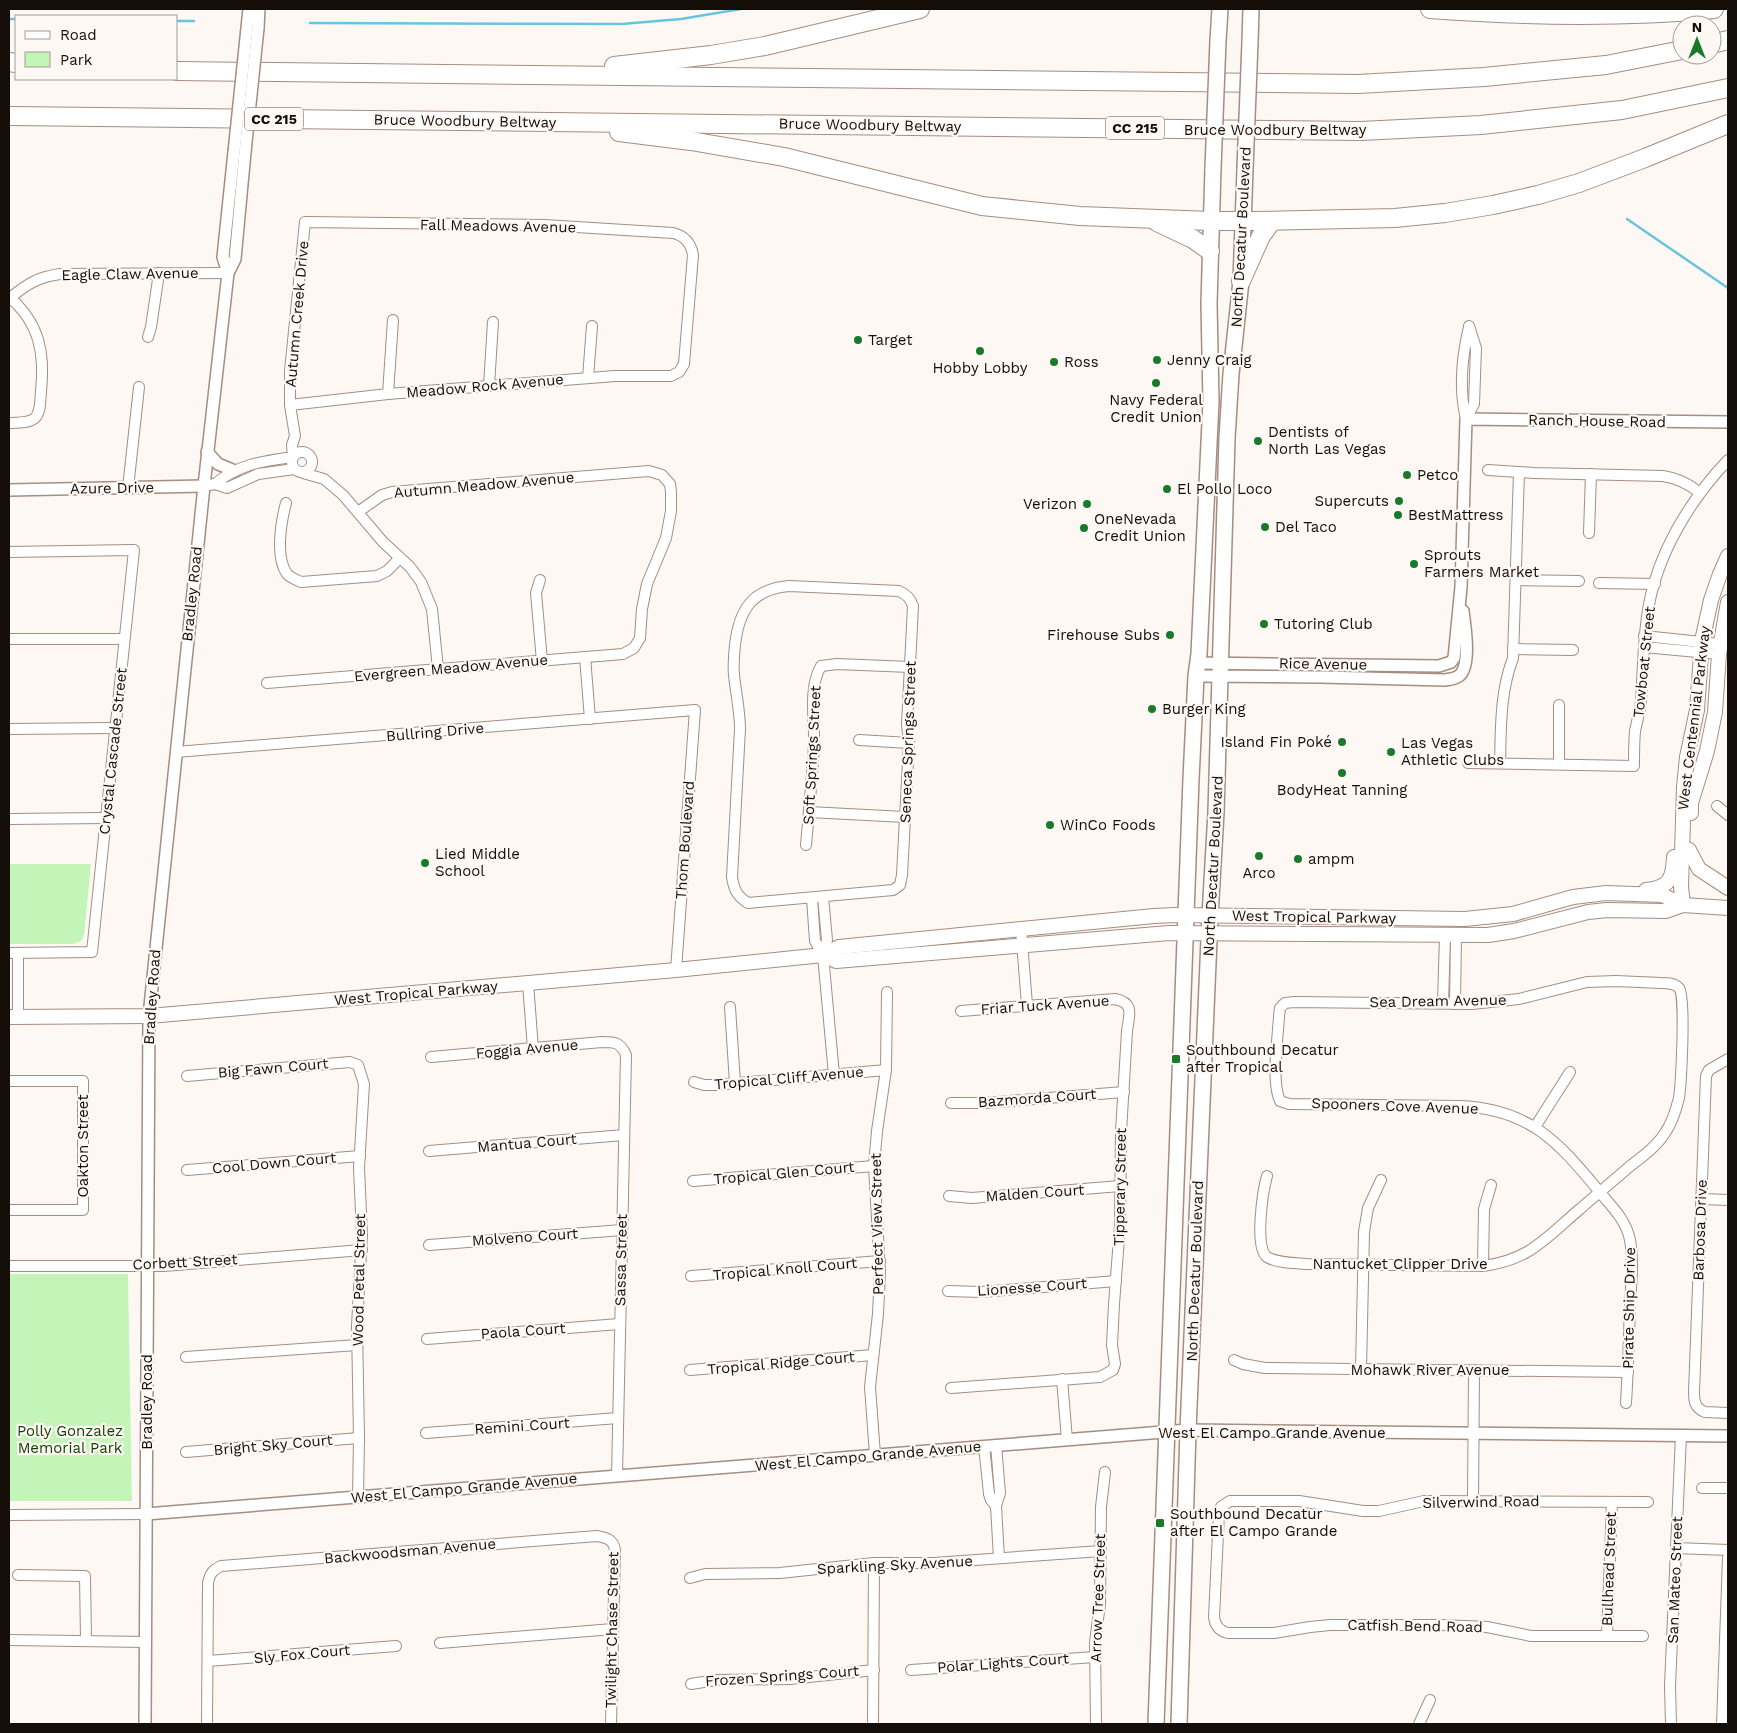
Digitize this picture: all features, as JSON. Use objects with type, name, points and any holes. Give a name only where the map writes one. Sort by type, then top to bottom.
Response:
[{"type":"highway","points":[[516,75],[633,64],[730,52],[794,40],[920,9]]},
{"type":"highway","points":[[1430,9],[1590,15],[1648,14],[1714,9]]},
{"type":"highway","points":[[178,71],[1358,84],[1484,77],[1606,65],[1672,52]]},
{"type":"highway","name":"Bruce Woodbury Beltway","points":[[9,116],[1361,131],[1480,125],[1622,110],[1728,88]]},
{"type":"highway","points":[[539,121],[759,152],[982,206],[1061,215],[1211,221],[1395,218],[1445,213],[1493,205],[1538,195],[1599,176],[1728,124]]},
{"type":"highway","points":[[1150,219],[1190,237],[1210,251]]},
{"type":"highway","points":[[1241,281],[1261,236],[1272,221]]},
{"type":"main road","name":"North Decatur Boulevard","points":[[1156,1723],[1186,915],[1211,401],[1210,251],[1220,9]]},
{"type":"main road","name":"North Decatur Boulevard","points":[[1179,1724],[1188,1430],[1216,812],[1228,417],[1241,281],[1251,9]]},
{"type":"main road","name":"West Centennial Parkway","points":[[1683,905],[1681,887],[1684,787],[1687,757],[1697,710],[1701,647],[1711,600],[1728,556]]},
{"type":"main road","name":"West Centennial Parkway","points":[[1683,905],[1688,894],[1691,804],[1707,751],[1715,712],[1719,649],[1728,602]]},
{"type":"main road","points":[[1606,893],[1657,889],[1663,887],[1669,880],[1674,864],[1679,783],[1687,757]]},
{"type":"main road","points":[[1689,850],[1699,870],[1728,888]]},
{"type":"main road","name":"West Tropical Parkway","points":[[13,1017],[149,1016],[676,970],[823,955],[840,947],[1154,916],[1450,919],[1493,917],[1513,914],[1574,897],[1606,893],[1662,895],[1683,905],[1728,908]]},
{"type":"main road","name":"West Tropical Parkway","points":[[823,955],[836,961],[1169,933],[1488,935],[1514,931],[1588,912],[1607,910],[1666,911],[1683,905]]},
{"type":"main road","points":[[914,955],[921,950],[950,942],[954,936]]},
{"type":"main road","points":[[1157,1687],[1180,1688]]},
{"type":"street","name":"Bradley Road","points":[[249,9],[252,28]]},
{"type":"street","name":"Bradley Road","points":[[146,1724],[149,1016],[176,752],[209,485],[208,452],[228,274],[223,257],[239,152],[252,28],[259,9]]},
{"type":"street","name":"Fall Meadows Avenue","points":[[305,222],[544,226],[681,235],[688,240],[692,247],[692,256],[684,364],[679,372]]},
{"type":"street","name":"Autumn Creek Drive","points":[[293,457],[292,445],[295,436],[290,405],[290,371],[305,222]]},
{"type":"street","points":[[148,337],[160,273]]},
{"type":"street","name":"Eagle Claw Avenue","points":[[9,298],[26,284],[46,276],[60,274],[228,274]]},
{"type":"street","points":[[9,298],[32,324],[37,335],[43,368],[40,411],[29,422],[9,423]]},
{"type":"street","points":[[388,394],[394,320]]},
{"type":"street","points":[[489,386],[493,322]]},
{"type":"street","points":[[588,378],[592,326]]},
{"type":"street","points":[[1383,665],[1442,676],[1445,680],[1457,678],[1464,669],[1466,641],[1461,587],[1466,420],[1463,404],[1464,349],[1469,326],[1476,348],[1474,404],[1466,420]]},
{"type":"street","name":"Meadow Rock Avenue","points":[[290,405],[388,394],[588,378],[671,376],[679,372]]},
{"type":"street","points":[[128,488],[139,387]]},
{"type":"street","name":"Ranch House Road","points":[[1466,420],[1728,422]]},
{"type":"street","name":"Autumn Creek Drive","points":[[295,436],[301,442],[304,452]]},
{"type":"street","points":[[208,452],[218,464],[235,471]]},
{"type":"street","points":[[209,485],[255,462],[293,457],[298,453],[304,452],[309,455],[322,472],[324,479]]},
{"type":"street","points":[[293,457],[292,464],[299,471],[324,479],[343,495],[383,542],[410,567],[421,582],[432,609],[438,669]]},
{"type":"street","points":[[299,471],[310,469],[312,460]]},
{"type":"street","name":"Towboat Street","points":[[1559,764],[1634,766],[1635,731],[1641,706],[1644,636],[1648,608],[1655,584],[1676,532],[1700,493],[1728,460]]},
{"type":"street","points":[[1488,470],[1670,477],[1690,485],[1700,493]]},
{"type":"street","name":"Azure Drive","points":[[9,490],[209,485],[227,488],[258,474],[299,471]]},
{"type":"street","name":"Autumn Meadow Avenue","points":[[358,512],[382,495],[392,492],[649,471],[662,475],[670,484],[671,512],[666,538],[648,584],[642,608],[640,638],[634,648]]},
{"type":"street","points":[[1500,763],[1502,696],[1513,649],[1520,472]]},
{"type":"street","points":[[1589,533],[1591,474]]},
{"type":"street","points":[[286,503],[281,522],[281,558],[287,574],[293,579],[301,582],[377,576],[387,571],[400,558]]},
{"type":"street","name":"Crystal Cascade Street","points":[[9,552],[134,550],[92,952],[13,953]]},
{"type":"street","points":[[540,580],[536,593],[542,661]]},
{"type":"street","points":[[1516,580],[1579,581]]},
{"type":"street","points":[[1598,583],[1655,584]]},
{"type":"street","name":"Seneca Springs Street","points":[[812,898],[748,903],[739,897],[735,891],[732,878],[740,716],[734,674],[734,656],[739,621],[745,608],[755,598],[776,587],[899,591],[906,594],[913,606],[907,724],[910,742],[900,885],[893,890],[823,897]]},
{"type":"street","name":"Rice Avenue","points":[[1221,670],[1320,664],[1447,664],[1454,658],[1461,587]]},
{"type":"street","points":[[1644,636],[1719,649]]},
{"type":"street","points":[[9,639],[124,639]]},
{"type":"street","points":[[1644,647],[1701,647]]},
{"type":"street","name":"Evergreen Meadow Avenue","points":[[267,683],[623,654],[634,648]]},
{"type":"street","points":[[1513,649],[1573,650]]},
{"type":"street","points":[[585,657],[590,719]]},
{"type":"street","name":"Soft Springs Street","points":[[806,846],[814,743],[816,678],[821,666],[837,664],[910,667]]},
{"type":"street","points":[[1320,664],[1320,677]]},
{"type":"street","name":"Rice Avenue","points":[[1197,669],[1320,677],[1445,680]]},
{"type":"street","points":[[1468,763],[1559,764],[1559,705]]},
{"type":"street","name":"Bullring Drive","points":[[176,752],[695,710]]},
{"type":"street","name":"Thom Boulevard","points":[[676,970],[695,710]]},
{"type":"street","points":[[9,729],[115,728]]},
{"type":"street","points":[[859,740],[910,742]]},
{"type":"street","points":[[1717,806],[1728,815]]},
{"type":"street","points":[[809,812],[905,817]]},
{"type":"street","points":[[9,819],[106,818]]},
{"type":"street","points":[[823,955],[815,941],[812,898],[823,897],[827,940],[823,955],[834,1075]]},
{"type":"street","points":[[813,920],[825,919]]},
{"type":"street","points":[[1443,1004],[1450,919]]},
{"type":"street","points":[[1021,929],[1028,1005]]},
{"type":"street","points":[[1450,936],[1456,976],[1456,1004]]},
{"type":"street","points":[[13,953],[13,1017]]},
{"type":"street","points":[[1444,976],[1456,976]]},
{"type":"street","name":"Sea Dream Avenue","points":[[1280,1101],[1276,1074],[1280,1008],[1285,1003],[1487,1003],[1519,999],[1576,984],[1600,981],[1661,983],[1678,987]]},
{"type":"street","points":[[528,983],[534,1049]]},
{"type":"street","name":"Nantucket Clipper Drive","points":[[1267,1176],[1263,1194],[1260,1239],[1262,1248],[1268,1257],[1277,1260],[1306,1264],[1483,1266],[1502,1263],[1529,1251],[1656,1144],[1665,1133],[1676,1109],[1680,1086],[1682,1017],[1681,993],[1678,987]]},
{"type":"street","name":"Perfect View Street","points":[[875,1455],[870,1394],[879,1299],[880,1261],[874,1166],[886,1070],[888,992]]},
{"type":"street","name":"Friar Tuck Avenue","points":[[961,1011],[1115,999],[1127,1004]]},
{"type":"street","name":"Tipperary Street","points":[[1062,1379],[1100,1377],[1113,1370],[1115,1364],[1112,1344],[1120,1225],[1120,1150],[1127,1031],[1130,1015],[1130,1008],[1127,1004]]},
{"type":"street","points":[[730,1007],[735,1084]]},
{"type":"street","name":"Foggia Avenue","points":[[431,1057],[602,1042],[613,1042],[622,1046]]},
{"type":"street","name":"Sassa Street","points":[[617,1476],[626,1055],[622,1046]]},
{"type":"street","name":"Barbosa Drive","points":[[1728,1059],[1709,1070],[1706,1076],[1694,1392],[1696,1407],[1704,1412],[1728,1413]]},
{"type":"street","name":"Big Fawn Court","points":[[186,1076],[341,1062],[350,1062],[358,1065]]},
{"type":"street","name":"Wood Petal Street","points":[[358,1065],[364,1084],[360,1156],[362,1250],[357,1345],[358,1497]]},
{"type":"street","name":"Tropical Cliff Avenue","points":[[694,1082],[704,1085],[735,1084],[886,1070]]},
{"type":"street","points":[[1535,1127],[1570,1072]]},
{"type":"street","name":"Oakton Street","points":[[9,1081],[83,1081],[83,1210],[9,1210]]},
{"type":"street","name":"Bazmorda Court","points":[[950,1103],[985,1103],[1124,1092]]},
{"type":"street","name":"Spooners Cove Avenue","points":[[1280,1101],[1288,1104],[1474,1107],[1506,1114],[1535,1127],[1556,1143],[1600,1192]]},
{"type":"street","name":"Mantua Court","points":[[429,1151],[624,1135]]},
{"type":"street","name":"Cool Down Court","points":[[187,1170],[360,1156]]},
{"type":"street","name":"Tropical Glen Court","points":[[693,1181],[874,1166]]},
{"type":"street","points":[[1361,1369],[1364,1232],[1368,1208],[1381,1180]]},
{"type":"street","points":[[1483,1266],[1484,1209],[1490,1185]]},
{"type":"street","name":"Malden Court","points":[[949,1196],[972,1198],[1120,1186]]},
{"type":"street","name":"Pirate Ship Drive","points":[[1600,1192],[1620,1217],[1629,1239],[1632,1262],[1626,1403]]},
{"type":"street","points":[[1702,1200],[1728,1200]]},
{"type":"street","name":"Molveno Court","points":[[429,1245],[622,1230]]},
{"type":"street","name":"Corbett Street","points":[[9,1266],[164,1266],[362,1250]]},
{"type":"street","name":"Tropical Knoll Court","points":[[691,1276],[880,1261]]},
{"type":"street","name":"Lionesse Court","points":[[948,1291],[981,1292],[1116,1281]]},
{"type":"street","name":"Paola Court","points":[[427,1339],[619,1324]]},
{"type":"street","points":[[186,1357],[357,1345]]},
{"type":"street","name":"Tropical Ridge Court","points":[[690,1370],[873,1356]]},
{"type":"street","name":"Mohawk River Avenue","points":[[1234,1360],[1243,1364],[1265,1368],[1628,1372]]},
{"type":"street","points":[[1473,1501],[1474,1370]]},
{"type":"street","points":[[951,1388],[1062,1379],[1067,1440]]},
{"type":"street","name":"Remini Court","points":[[426,1433],[618,1418]]},
{"type":"street","name":"West El Campo Grande Avenue","points":[[9,1514],[146,1514],[1188,1430],[1728,1436]]},
{"type":"street","name":"San Mateo Street","points":[[1671,1724],[1670,1686],[1681,1436]]},
{"type":"street","name":"Bright Sky Court","points":[[186,1452],[359,1438]]},
{"type":"street","points":[[990,1446],[998,1472],[1000,1493],[996,1506],[999,1558]]},
{"type":"street","points":[[990,1446],[987,1472],[989,1494],[996,1506]]},
{"type":"street","points":[[987,1472],[998,1472]]},
{"type":"street","name":"Arrow Tree Street","points":[[1096,1724],[1095,1657],[1100,1604],[1104,1472]]},
{"type":"street","points":[[1702,1488],[1728,1488]]},
{"type":"street","name":"Silverwind Road","points":[[1219,1629],[1214,1617],[1219,1513],[1225,1503],[1238,1500],[1299,1501],[1363,1511],[1379,1511],[1424,1501],[1648,1502]]},
{"type":"street","name":"Bullhead Street","points":[[1607,1636],[1612,1502]]},
{"type":"street","name":"Backwoodsman Avenue","points":[[208,1661],[209,1576],[213,1570],[222,1566],[597,1536],[608,1538]]},
{"type":"street","name":"Twilight Chase Street","points":[[608,1538],[614,1544],[615,1550],[608,1724]]},
{"type":"street","points":[[1676,1548],[1728,1550]]},
{"type":"street","name":"Sparkling Sky Avenue","points":[[690,1578],[705,1574],[780,1573],[874,1563],[934,1563],[1101,1551]]},
{"type":"street","points":[[1724,1719],[1728,1558]]},
{"type":"street","points":[[874,1563],[874,1724]]},
{"type":"street","points":[[18,1575],[85,1576],[86,1640]]},
{"type":"street","name":"Catfish Bend Road","points":[[1219,1629],[1222,1632],[1228,1633],[1259,1634],[1330,1625],[1476,1626],[1531,1636],[1643,1636]]},
{"type":"street","points":[[440,1643],[613,1629]]},
{"type":"street","points":[[9,1640],[146,1642]]},
{"type":"street","name":"Sly Fox Court","points":[[208,1661],[396,1646]]},
{"type":"street","name":"Polar Lights Court","points":[[911,1670],[1095,1657]]},
{"type":"street","points":[[207,1724],[208,1661]]},
{"type":"street","name":"Frozen Springs Court","points":[[691,1684],[716,1680],[790,1679],[874,1670]]},
{"type":"street","points":[[1419,1724],[1430,1700]]},
{"type":"green space","points":[[9,864],[91,864],[84,936],[81,941],[73,944],[9,944]]},
{"type":"green space","name":"Polly Gonzalez Memorial Park","points":[[9,1274],[128,1274],[132,1501],[9,1501]]},
{"type":"waterway","points":[[310,23],[622,24],[681,19],[741,9]]},
{"type":"waterway","points":[[9,19],[15,19]]},
{"type":"waterway","points":[[178,21],[194,21]]},
{"type":"waterway","points":[[1627,219],[1728,288]]},
{"type":"place","name":"Target","points":[[858,340]]},
{"type":"place","name":"Hobby Lobby","points":[[980,351]]},
{"type":"place","name":"Jenny Craig","points":[[1157,360]]},
{"type":"place","name":"Ross","points":[[1054,362]]},
{"type":"place","name":"Navy Federal Credit Union","points":[[1156,383]]},
{"type":"place","name":"Dentists of North Las Vegas","points":[[1258,441]]},
{"type":"place","name":"Petco","points":[[1407,475]]},
{"type":"place","name":"El Pollo Loco","points":[[1167,489]]},
{"type":"place","name":"Supercuts","points":[[1399,501]]},
{"type":"place","name":"Verizon","points":[[1087,504]]},
{"type":"place","name":"BestMattress","points":[[1398,515]]},
{"type":"place","name":"Del Taco","points":[[1265,527]]},
{"type":"place","name":"OneNevada Credit Union","points":[[1084,528]]},
{"type":"place","name":"Sprouts Farmers Market","points":[[1414,564]]},
{"type":"place","name":"Tutoring Club","points":[[1264,624]]},
{"type":"place","name":"Firehouse Subs","points":[[1170,635]]},
{"type":"place","name":"Burger King","points":[[1152,709]]},
{"type":"place","name":"Island Fin Poké","points":[[1342,742]]},
{"type":"place","name":"Las Vegas Athletic Clubs","points":[[1391,752]]},
{"type":"place","name":"BodyHeat Tanning","points":[[1342,773]]},
{"type":"place","name":"WinCo Foods","points":[[1050,825]]},
{"type":"place","name":"Arco","points":[[1259,856]]},
{"type":"place","name":"ampm","points":[[1298,859]]},
{"type":"place","name":"Lied Middle School","points":[[425,863]]},
{"type":"place","name":"Southbound Decatur after Tropical","points":[[1176,1059]]},
{"type":"place","name":"Southbound Decatur after El Campo Grande","points":[[1160,1523]]}]
